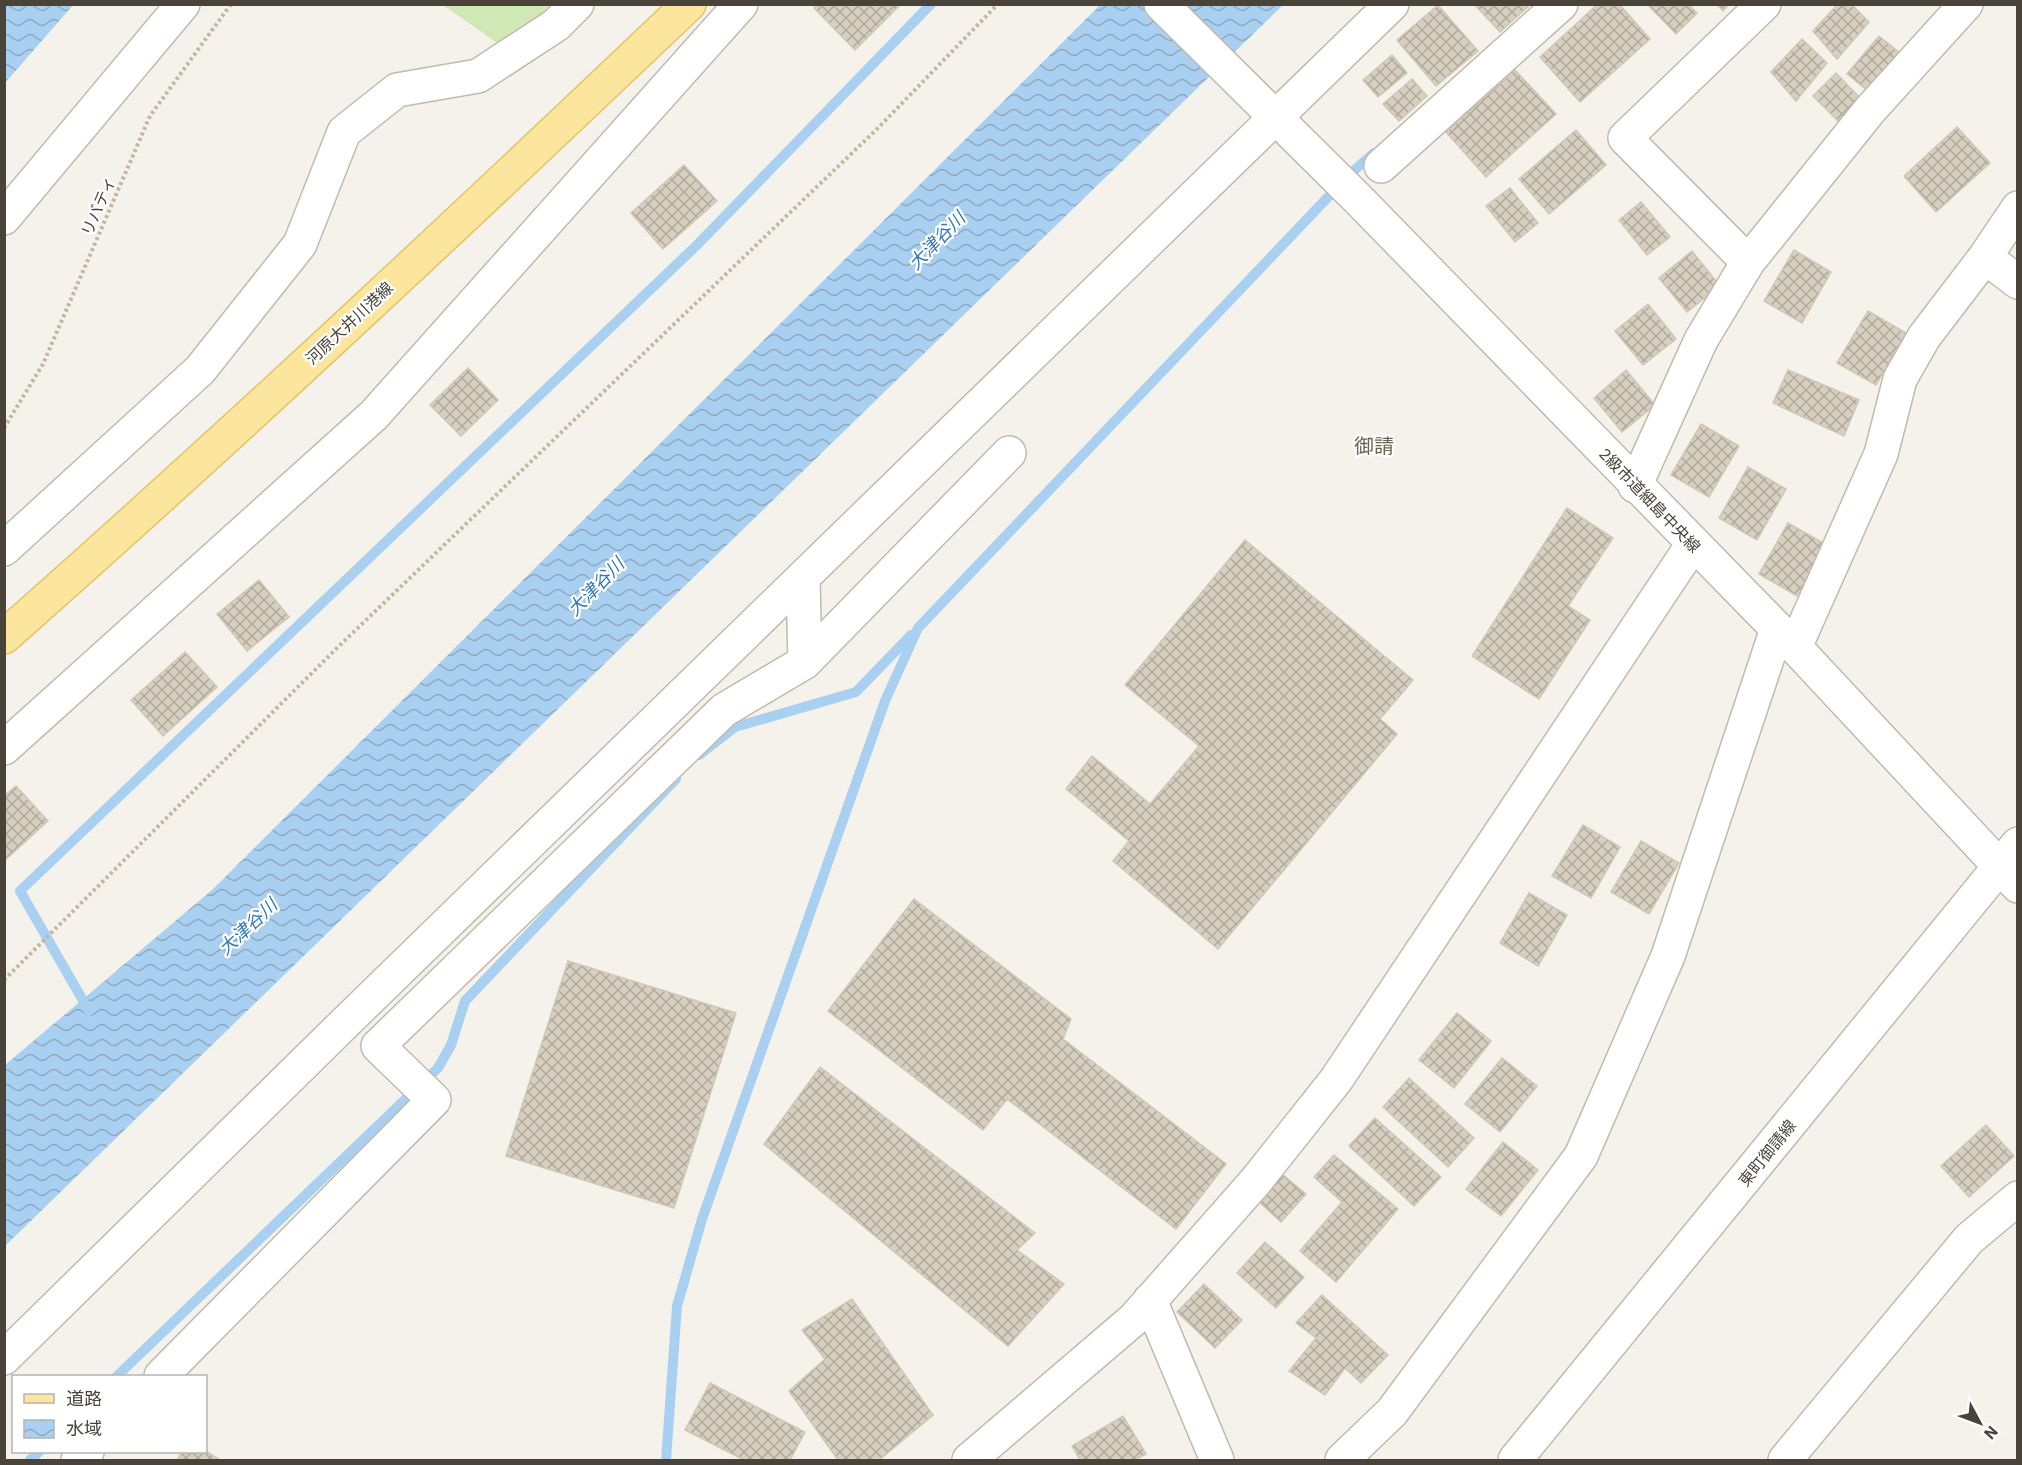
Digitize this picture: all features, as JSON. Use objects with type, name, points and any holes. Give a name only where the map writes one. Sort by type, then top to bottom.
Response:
[{"type":"main road","name":"河原大井川港線","points":[[4,637],[133,523],[689,4]]},
{"type":"street","points":[[4,218],[183,4]]},
{"type":"street","points":[[4,549],[200,369],[300,244],[344,132],[397,90],[478,76],[556,26],[577,4]]},
{"type":"street","points":[[4,748],[374,415],[741,4]]},
{"type":"street","name":"2級市道細島中央線","points":[[1161,4],[1359,200],[1635,486],[2011,865]]},
{"type":"street","points":[[4,1358],[351,1017],[1276,120],[1392,4]]},
{"type":"street","points":[[1381,166],[1561,4]]},
{"type":"street","points":[[1748,262],[1625,138],[1764,4]]},
{"type":"street","points":[[1635,486],[1701,340],[1748,262],[1870,110],[1966,4]]},
{"type":"street","points":[[1342,1461],[1392,1412],[1581,1156],[1668,956],[1786,638],[1881,454],[1900,379],[1924,337],[1985,257],[2018,208]]},
{"type":"street","points":[[1985,257],[2018,282]]},
{"type":"street","points":[[378,1046],[724,710],[805,662],[1009,453]]},
{"type":"street","points":[[969,1461],[1134,1319],[1255,1182],[1336,1080],[1693,544]]},
{"type":"street","points":[[803,580],[805,662]]},
{"type":"street","name":"東町御請線","points":[[1515,1461],[2011,865]]},
{"type":"street","points":[[163,1375],[434,1100],[351,1017]]},
{"type":"street","points":[[1785,1461],[1969,1239],[2018,1198]]},
{"type":"street","points":[[1150,1300],[1217,1461]]},
{"type":"path","name":"リバティ","points":[[4,428],[43,364],[150,116],[231,4]]},
{"type":"path","points":[[4,980],[338,647],[877,129],[998,4]]},
{"type":"green space","points":[[443,5],[550,5],[507,50]]},
{"type":"water","points":[[4,5],[73,5],[5,83]]},
{"type":"water","name":"大津谷川","points":[[1100,5],[1283,5],[5,1246],[5,1065],[212,890]]},
{"type":"building","points":[[818,4],[901,4],[855,50],[814,8]]},
{"type":"building","points":[[1474,4],[1531,4],[1500,32]]},
{"type":"building","points":[[1598,4],[1619,4],[1650,39],[1580,102],[1540,57]]},
{"type":"building","points":[[1647,4],[1688,4],[1697,13],[1676,34]]},
{"type":"building","points":[[1716,4],[1729,4],[1723,11]]},
{"type":"building","points":[[1838,4],[1851,4],[1869,22],[1837,59],[1813,31]]},
{"type":"building","points":[[1438,5],[1478,51],[1436,86],[1397,40]]},
{"type":"building","points":[[1879,36],[1900,53],[1868,91],[1847,74]]},
{"type":"building","points":[[1802,39],[1827,63],[1796,101],[1771,72]]},
{"type":"building","points":[[1392,55],[1407,73],[1378,97],[1363,80]]},
{"type":"building","points":[[1515,70],[1556,114],[1486,177],[1446,132]]},
{"type":"building","points":[[1836,73],[1862,100],[1839,122],[1813,96]]},
{"type":"building","points":[[1412,79],[1427,96],[1399,121],[1383,104]]},
{"type":"building","points":[[1957,127],[1990,163],[1936,212],[1904,176]]},
{"type":"building","points":[[1576,130],[1606,165],[1549,214],[1519,179]]},
{"type":"building","points":[[684,165],[717,201],[663,249],[631,213]]},
{"type":"building","points":[[1510,188],[1538,223],[1515,242],[1486,206]]},
{"type":"building","points":[[1641,202],[1670,237],[1647,255],[1619,220]]},
{"type":"building","points":[[1794,250],[1831,272],[1802,323],[1764,301]]},
{"type":"building","points":[[1692,251],[1720,286],[1687,312],[1659,278]]},
{"type":"building","points":[[1648,304],[1676,339],[1643,365],[1615,331]]},
{"type":"building","points":[[1868,311],[1906,333],[1876,385],[1837,363]]},
{"type":"building","points":[[468,368],[498,400],[461,436],[430,405]]},
{"type":"building","points":[[1626,370],[1655,405],[1622,432],[1594,398]]},
{"type":"building","points":[[1788,370],[1859,400],[1844,436],[1773,403]]},
{"type":"building","points":[[1701,424],[1739,446],[1709,497],[1671,475]]},
{"type":"building","points":[[1748,467],[1786,489],[1757,540],[1719,518]]},
{"type":"building","points":[[1567,508],[1613,538],[1568,606],[1590,620],[1539,699],[1472,656]]},
{"type":"building","points":[[1788,523],[1827,545],[1797,596],[1759,574]]},
{"type":"building","points":[[1245,540],[1413,680],[1380,719],[1397,734],[1218,949],[1113,861],[1129,841],[1066,789],[1092,756],[1150,804],[1199,746],[1125,685]]},
{"type":"building","points":[[259,580],[289,617],[247,651],[217,614]]},
{"type":"building","points":[[185,652],[217,687],[163,736],[131,700]]},
{"type":"building","points":[[16,786],[48,821],[4,861],[4,796]]},
{"type":"building","points":[[1583,825],[1620,847],[1591,898],[1552,876]]},
{"type":"building","points":[[1641,841],[1679,863],[1649,914],[1611,892]]},
{"type":"building","points":[[1529,893],[1567,915],[1538,966],[1500,943]]},
{"type":"building","points":[[914,899],[1071,1019],[1063,1039],[1226,1164],[1176,1229],[1007,1099],[983,1130],[828,1011]]},
{"type":"building","points":[[568,961],[736,1013],[674,1208],[506,1156]]},
{"type":"building","points":[[1457,1013],[1491,1041],[1454,1088],[1419,1060]]},
{"type":"building","points":[[1502,1058],[1537,1086],[1500,1132],[1465,1104]]},
{"type":"building","points":[[820,1067],[1035,1233],[1017,1250],[1064,1284],[1008,1346],[764,1144]]},
{"type":"building","points":[[1409,1078],[1474,1138],[1448,1167],[1383,1107]]},
{"type":"building","points":[[1375,1118],[1441,1177],[1414,1206],[1349,1146]]},
{"type":"building","points":[[1986,1125],[2014,1156],[1969,1197],[1941,1166]]},
{"type":"building","points":[[1503,1142],[1538,1170],[1501,1216],[1466,1189]]},
{"type":"building","points":[[1334,1155],[1398,1209],[1336,1282],[1300,1251],[1342,1202],[1314,1177]]},
{"type":"building","points":[[1282,1174],[1306,1194],[1281,1222],[1258,1201]]},
{"type":"building","points":[[1265,1242],[1304,1277],[1276,1308],[1237,1273]]},
{"type":"building","points":[[1204,1284],[1242,1320],[1215,1348],[1177,1312]]},
{"type":"building","points":[[1322,1295],[1388,1355],[1361,1383],[1345,1368],[1325,1395],[1289,1371],[1316,1338],[1296,1323]]},
{"type":"building","points":[[852,1299],[933,1415],[879,1460],[838,1460],[789,1391],[825,1359],[802,1330]]},
{"type":"building","points":[[710,1383],[805,1432],[790,1460],[744,1460],[685,1430]]},
{"type":"building","points":[[1123,1416],[1146,1454],[1135,1460],[1080,1460],[1072,1446]]},
{"type":"building","points":[[207,1452],[220,1460],[177,1460],[181,1453]]},
{"type":"waterway","points":[[89,1011],[20,891],[697,245],[931,4]]},
{"type":"waterway","points":[[666,1460],[677,1306],[702,1219],[885,701],[918,628],[1350,174],[1374,153]]},
{"type":"waterway","points":[[699,755],[735,727],[856,692],[911,635]]},
{"type":"waterway","points":[[118,1375],[438,1068],[451,1045],[465,1001],[676,779]]},
{"type":"waterway","points":[[30,1460],[38,1453]]},
{"type":"district","name":"御請","points":[[1374,446]]}]
